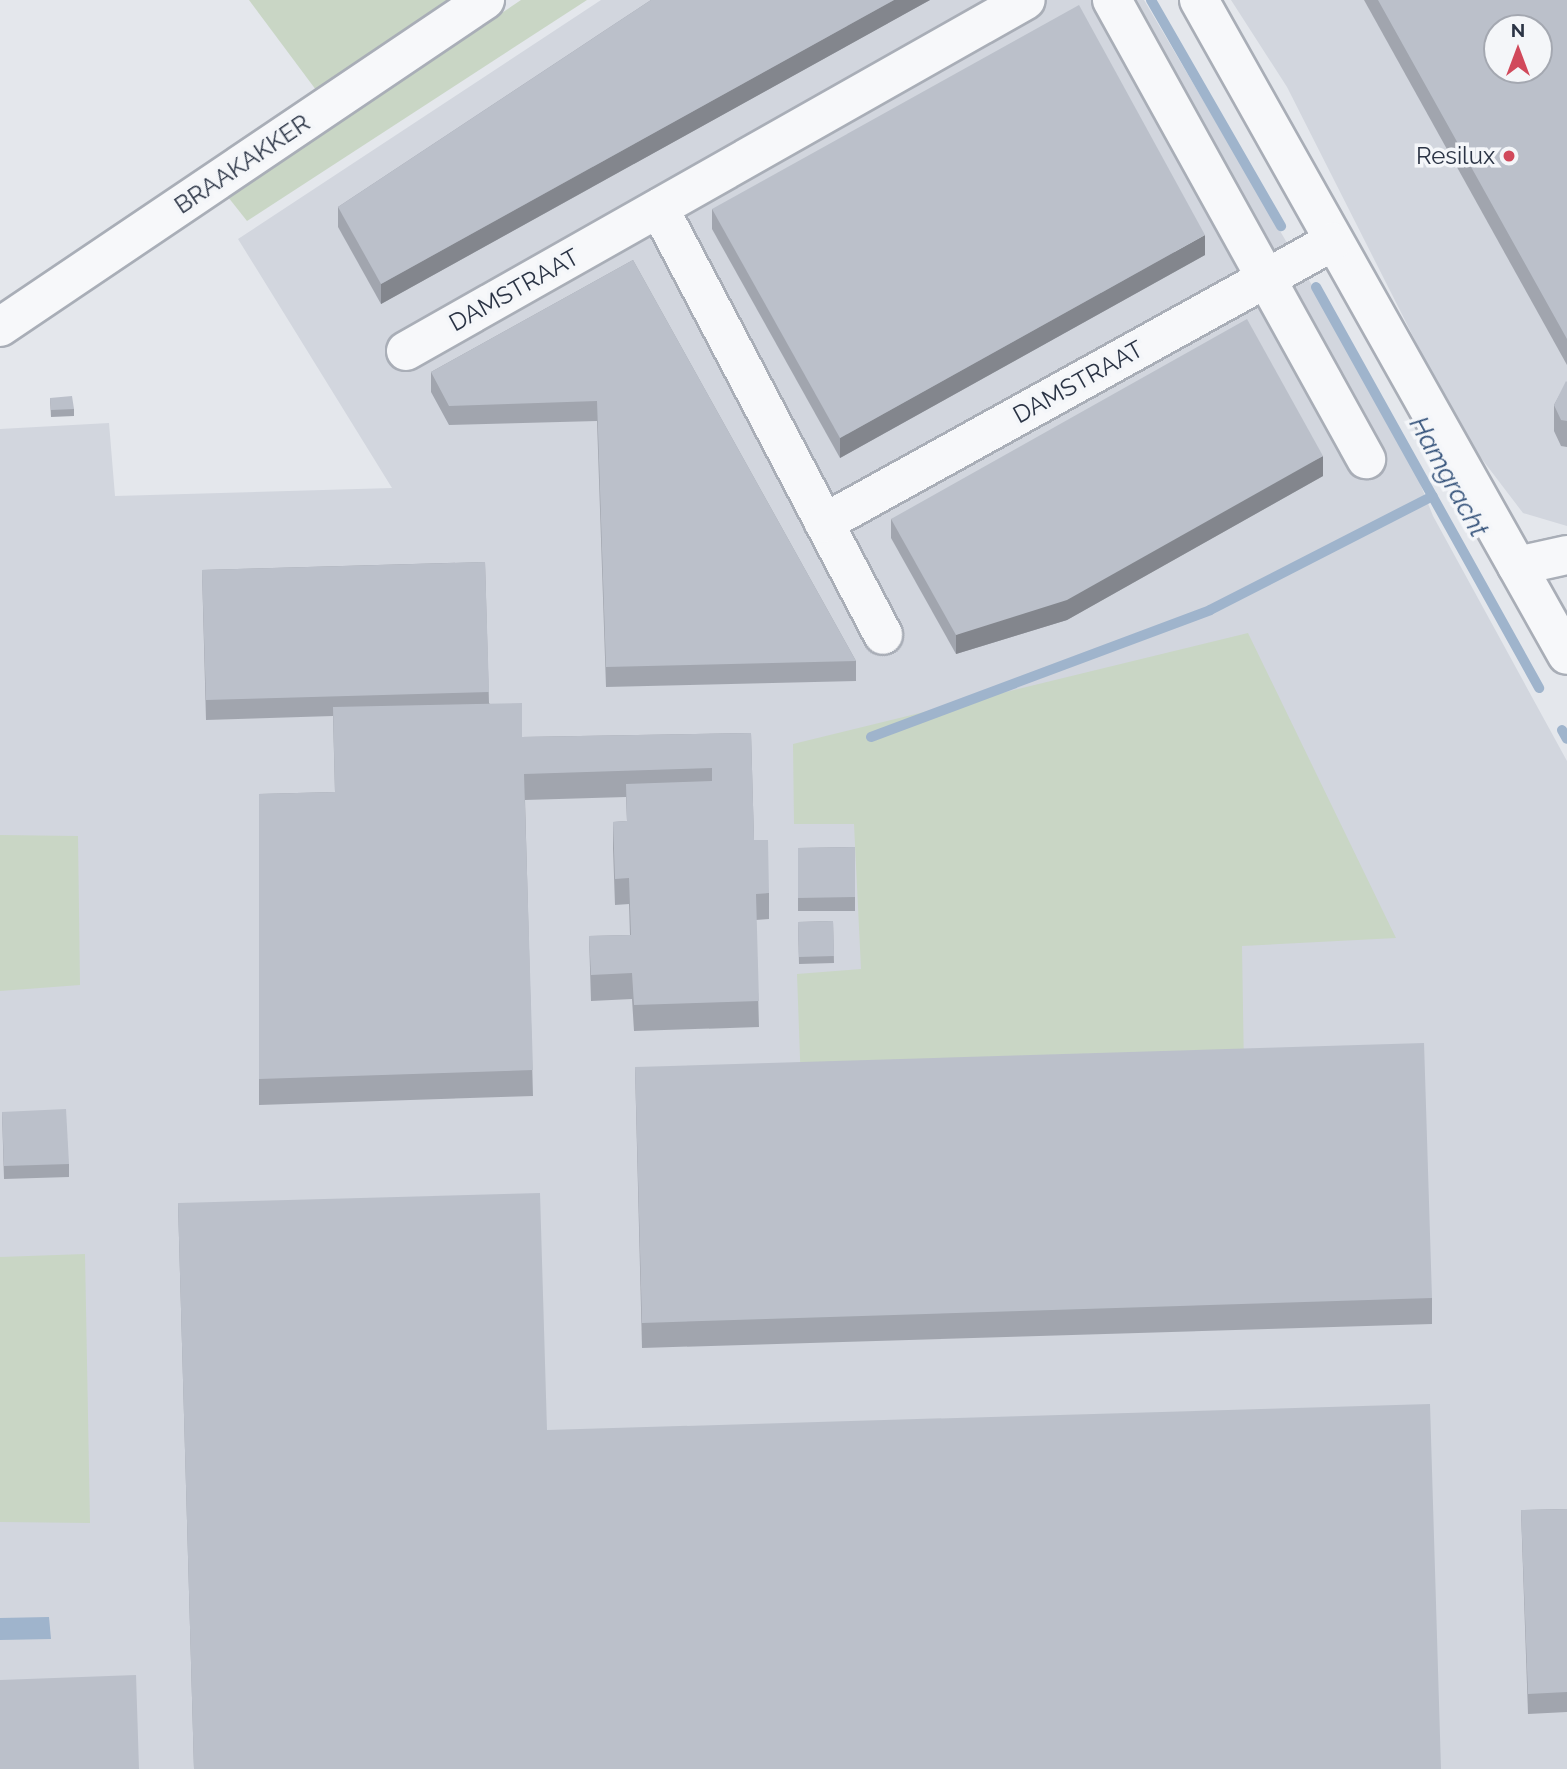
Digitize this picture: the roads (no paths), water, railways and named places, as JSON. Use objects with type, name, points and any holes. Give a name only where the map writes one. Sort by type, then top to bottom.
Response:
[{"type":"street","name":"BRAAKAKKER","points":[[0,327],[485,0]]},
{"type":"street","name":"DAMSTRAAT","points":[[406,351],[1026,0]]},
{"type":"street","points":[[1112,0],[1269,277],[1366,459]]},
{"type":"street","points":[[1199,0],[1332,242],[1567,655]]},
{"type":"street","points":[[659,208],[883,635]]},
{"type":"street","name":"DAMSTRAAT","points":[[824,523],[1332,242]]},
{"type":"street","points":[[1517,566],[1567,555]]},
{"type":"water","points":[[49,1617],[51,1639],[0,1640],[0,1618]]},
{"type":"waterway","name":"Hamgracht","points":[[1151,0],[1281,226]]},
{"type":"waterway","name":"Hamgracht","points":[[1316,287],[1539,688]]},
{"type":"waterway","points":[[871,737],[1210,610],[1433,496]]},
{"type":"waterway","name":"Hamgracht","points":[[1562,730],[1567,739]]},
{"type":"place","name":"Resilux","points":[[1509,156]]}]
